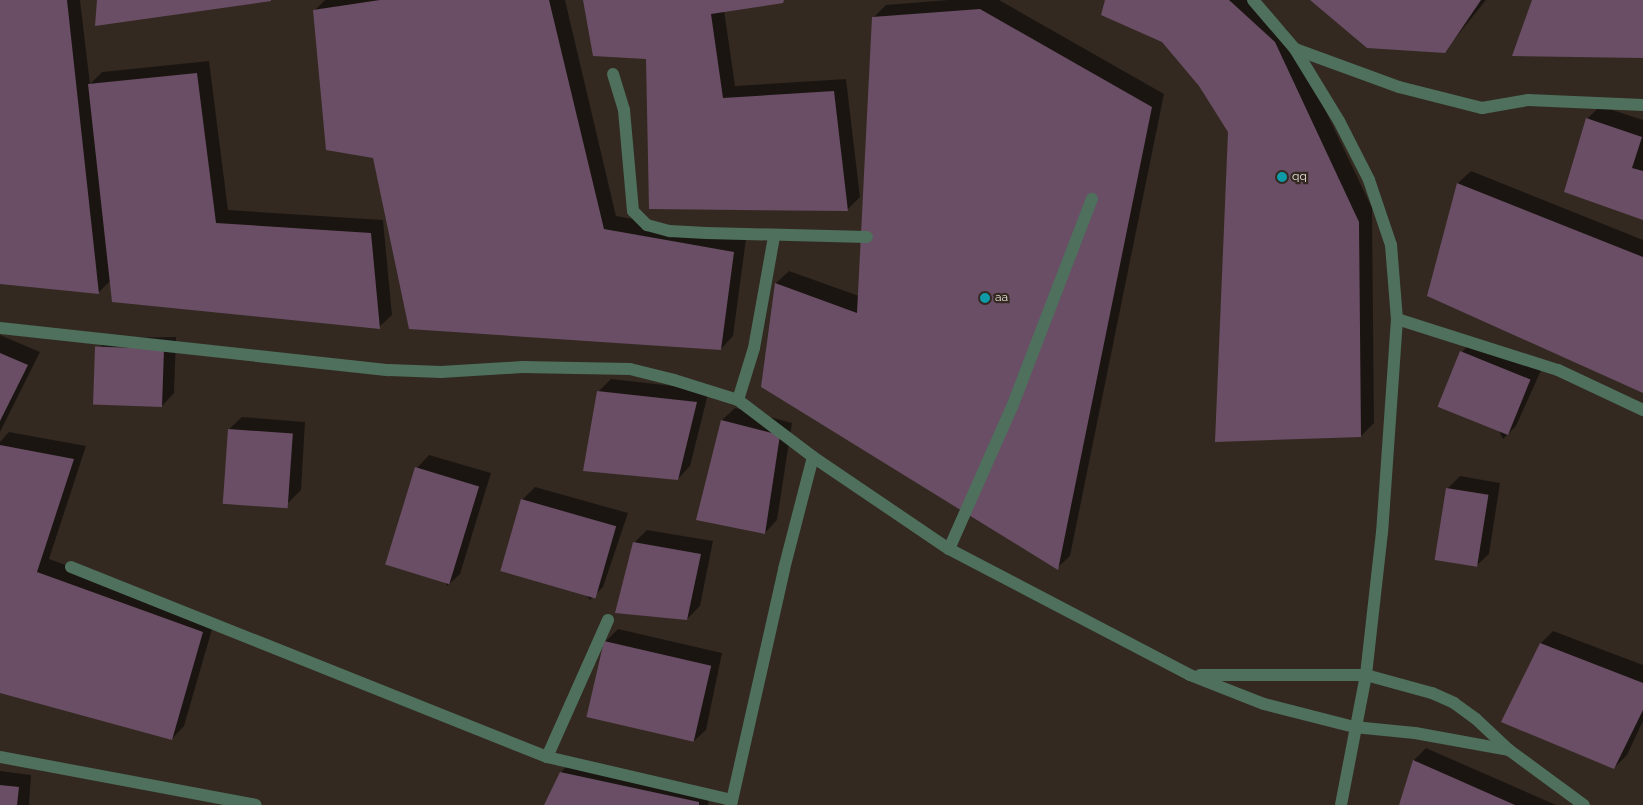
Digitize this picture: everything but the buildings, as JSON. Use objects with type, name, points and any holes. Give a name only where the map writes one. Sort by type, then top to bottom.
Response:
[{"type":"street","points":[[1253,0],[1295,49],[1369,180],[1391,245],[1398,319],[1382,532],[1366,675],[1354,727],[1341,805]]},
{"type":"street","points":[[1295,49],[1399,87],[1482,108],[1528,100],[1643,105]]},
{"type":"street","points":[[613,74],[624,110],[633,210],[647,225],[670,231],[774,237],[867,237]]},
{"type":"street","points":[[950,549],[1012,407],[1092,200]]},
{"type":"street","points":[[738,400],[754,348],[774,237]]},
{"type":"street","points":[[1398,319],[1558,370],[1643,410]]},
{"type":"street","points":[[0,328],[389,370],[522,367],[630,369],[738,400],[814,457],[950,549],[1190,675],[1264,704],[1354,727],[1415,733],[1509,750]]},
{"type":"street","points":[[71,567],[547,757],[731,802],[784,569],[814,457]]},
{"type":"street","points":[[547,757],[608,620]]},
{"type":"street","points":[[1190,675],[1366,675],[1432,693],[1454,702],[1509,750],[1584,805]]},
{"type":"street","points":[[0,757],[256,805]]},
{"type":"place","name":"qq","points":[[1282,177]]},
{"type":"place","name":"aa","points":[[985,298]]}]
